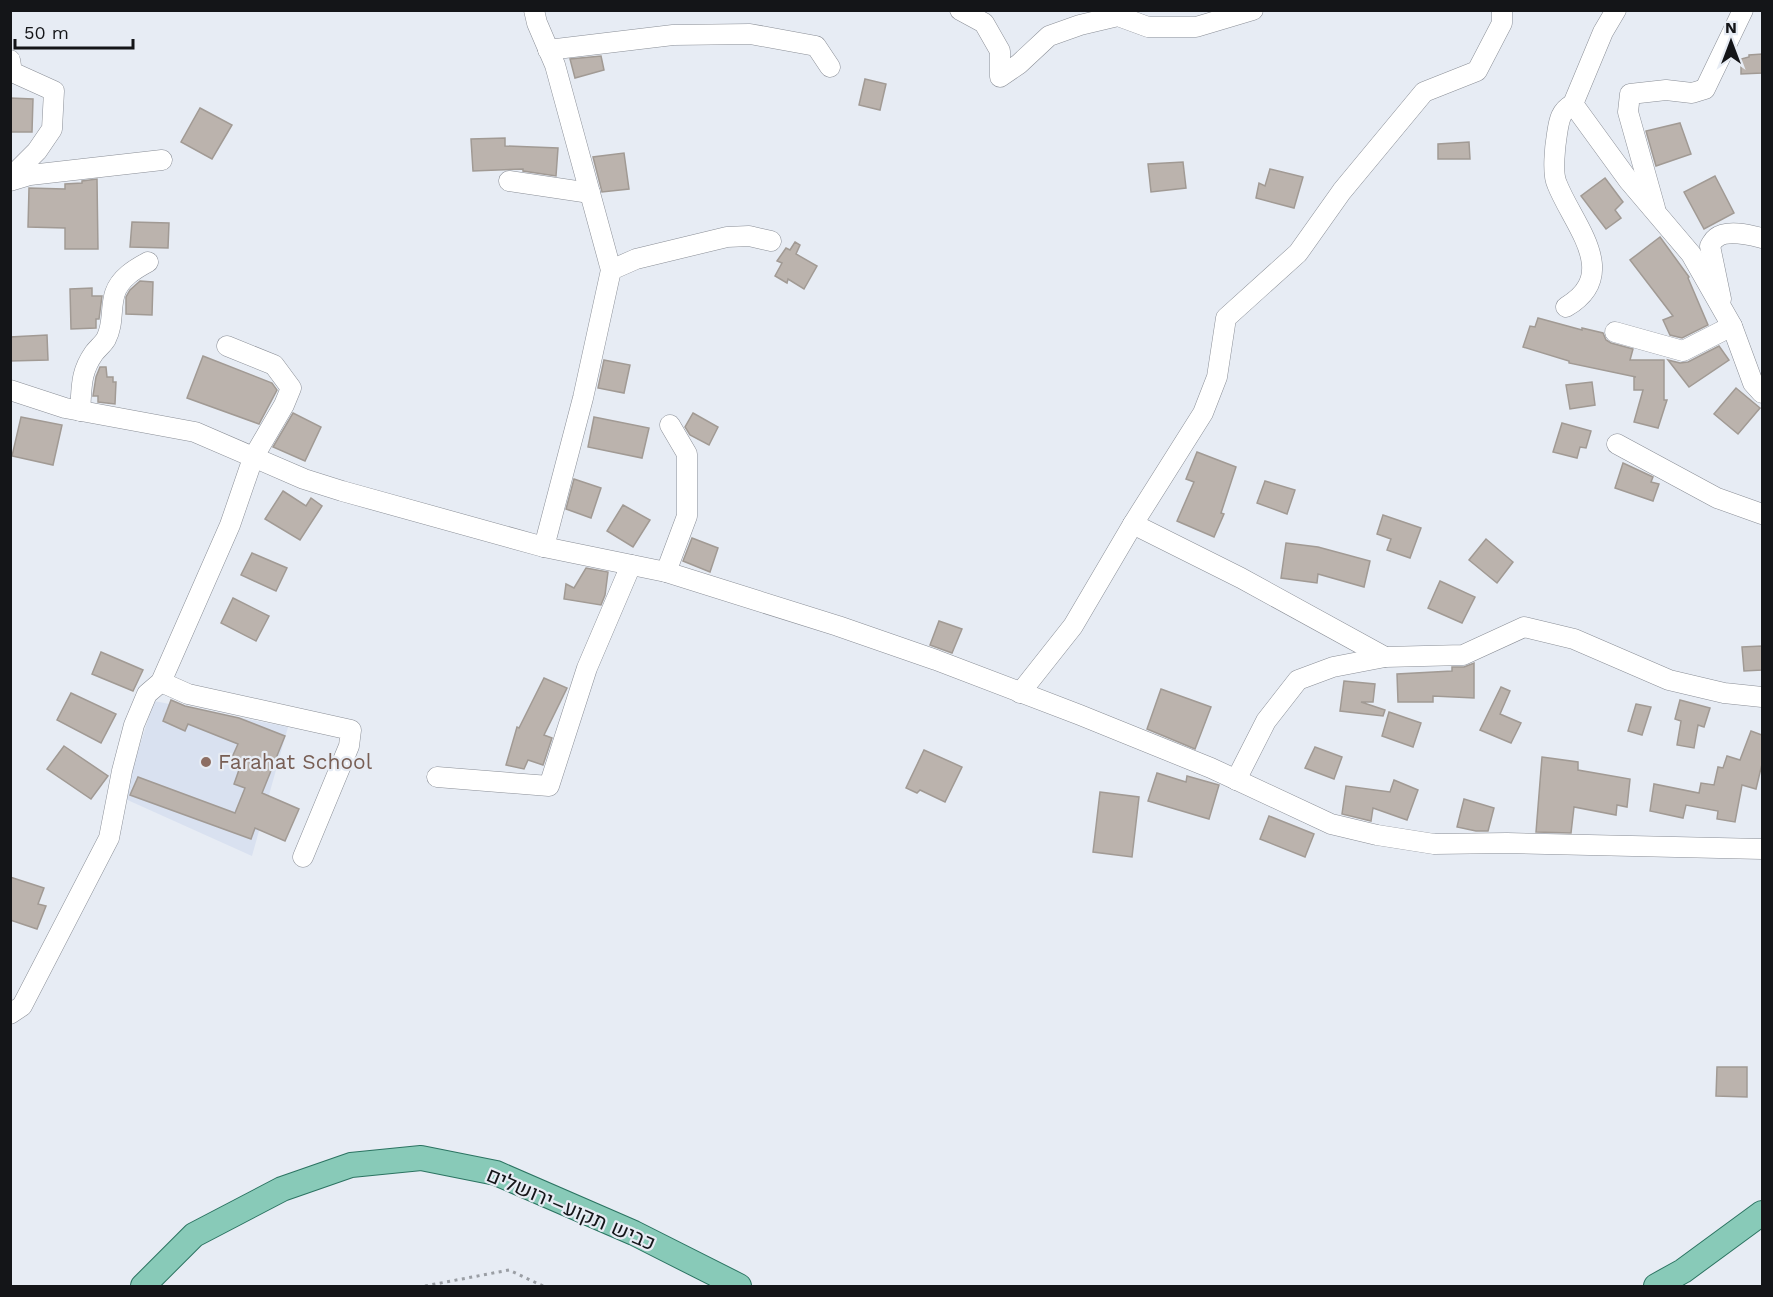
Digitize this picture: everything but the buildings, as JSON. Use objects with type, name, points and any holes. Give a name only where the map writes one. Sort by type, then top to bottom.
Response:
[{"type":"main road","name":"כביש תקוע–ירושלים","points":[[143,1287],[194,1234],[282,1189],[351,1165],[421,1158],[496,1173],[634,1233],[740,1287]]},
{"type":"main road","points":[[1656,1287],[1683,1271],[1762,1214]]},
{"type":"street","points":[[534,10],[537,23],[555,65],[611,270],[583,398],[544,547]]},
{"type":"street","points":[[960,10],[984,23],[1000,51],[1000,76],[1019,64],[1049,36],[1080,25],[1118,16],[1148,27],[1196,27],[1253,10]]},
{"type":"street","points":[[1020,693],[1072,626],[1203,413],[1217,377],[1226,318],[1298,253],[1342,191],[1424,92],[1477,71],[1502,23],[1502,10]]},
{"type":"street","points":[[1566,307],[1581,299],[1590,285],[1593,271],[1591,257],[1581,229],[1555,182],[1555,144],[1559,121],[1564,109],[1573,104],[1603,32],[1616,10]]},
{"type":"street","points":[[1657,214],[1628,112],[1630,94],[1666,90],[1692,93],[1705,89],[1743,10]]},
{"type":"street","points":[[548,50],[674,35],[750,34],[816,46],[830,67]]},
{"type":"street","points":[[10,60],[12,72],[54,92],[52,129],[37,151],[10,179]]},
{"type":"street","points":[[1573,104],[1629,181],[1690,254],[1728,319]]},
{"type":"street","points":[[10,179],[162,160]]},
{"type":"street","points":[[509,181],[590,193]]},
{"type":"street","points":[[1762,237],[1727,234],[1716,237],[1710,246],[1728,319],[1753,383],[1762,393]]},
{"type":"street","points":[[611,270],[636,259],[727,237],[749,236],[771,241]]},
{"type":"street","points":[[80,411],[83,373],[94,353],[106,339],[113,318],[115,293],[123,279],[148,262]]},
{"type":"street","points":[[1615,332],[1683,351],[1728,319]]},
{"type":"street","points":[[10,1014],[21,1006],[109,838],[134,725],[147,694],[161,682],[230,525],[254,458],[285,405],[291,388],[274,365],[226,346]]},
{"type":"street","points":[[10,390],[80,411],[195,432],[304,479],[342,491],[544,547],[666,572],[838,626],[936,660],[1211,768],[1331,824],[1377,835],[1434,844],[1507,843],[1762,849]]},
{"type":"street","points":[[666,572],[687,516],[687,454],[670,425]]},
{"type":"street","points":[[1617,444],[1717,498],[1762,514]]},
{"type":"street","points":[[1133,524],[1241,578],[1385,657]]},
{"type":"street","points":[[437,777],[549,786],[587,668],[632,565]]},
{"type":"street","points":[[1236,780],[1266,721],[1298,680],[1333,667],[1385,657],[1463,655],[1524,627],[1574,639],[1669,680],[1724,693],[1762,697]]},
{"type":"street","points":[[161,682],[188,694],[351,730],[349,746],[303,857]]},
{"type":"path","points":[[425,1287],[509,1270],[543,1287]]},
{"type":"shaded area","name":"Farahat School","points":[[154,701],[288,727],[252,856],[123,798]]},
{"type":"place","name":"Farahat School","points":[[206,762]]}]
